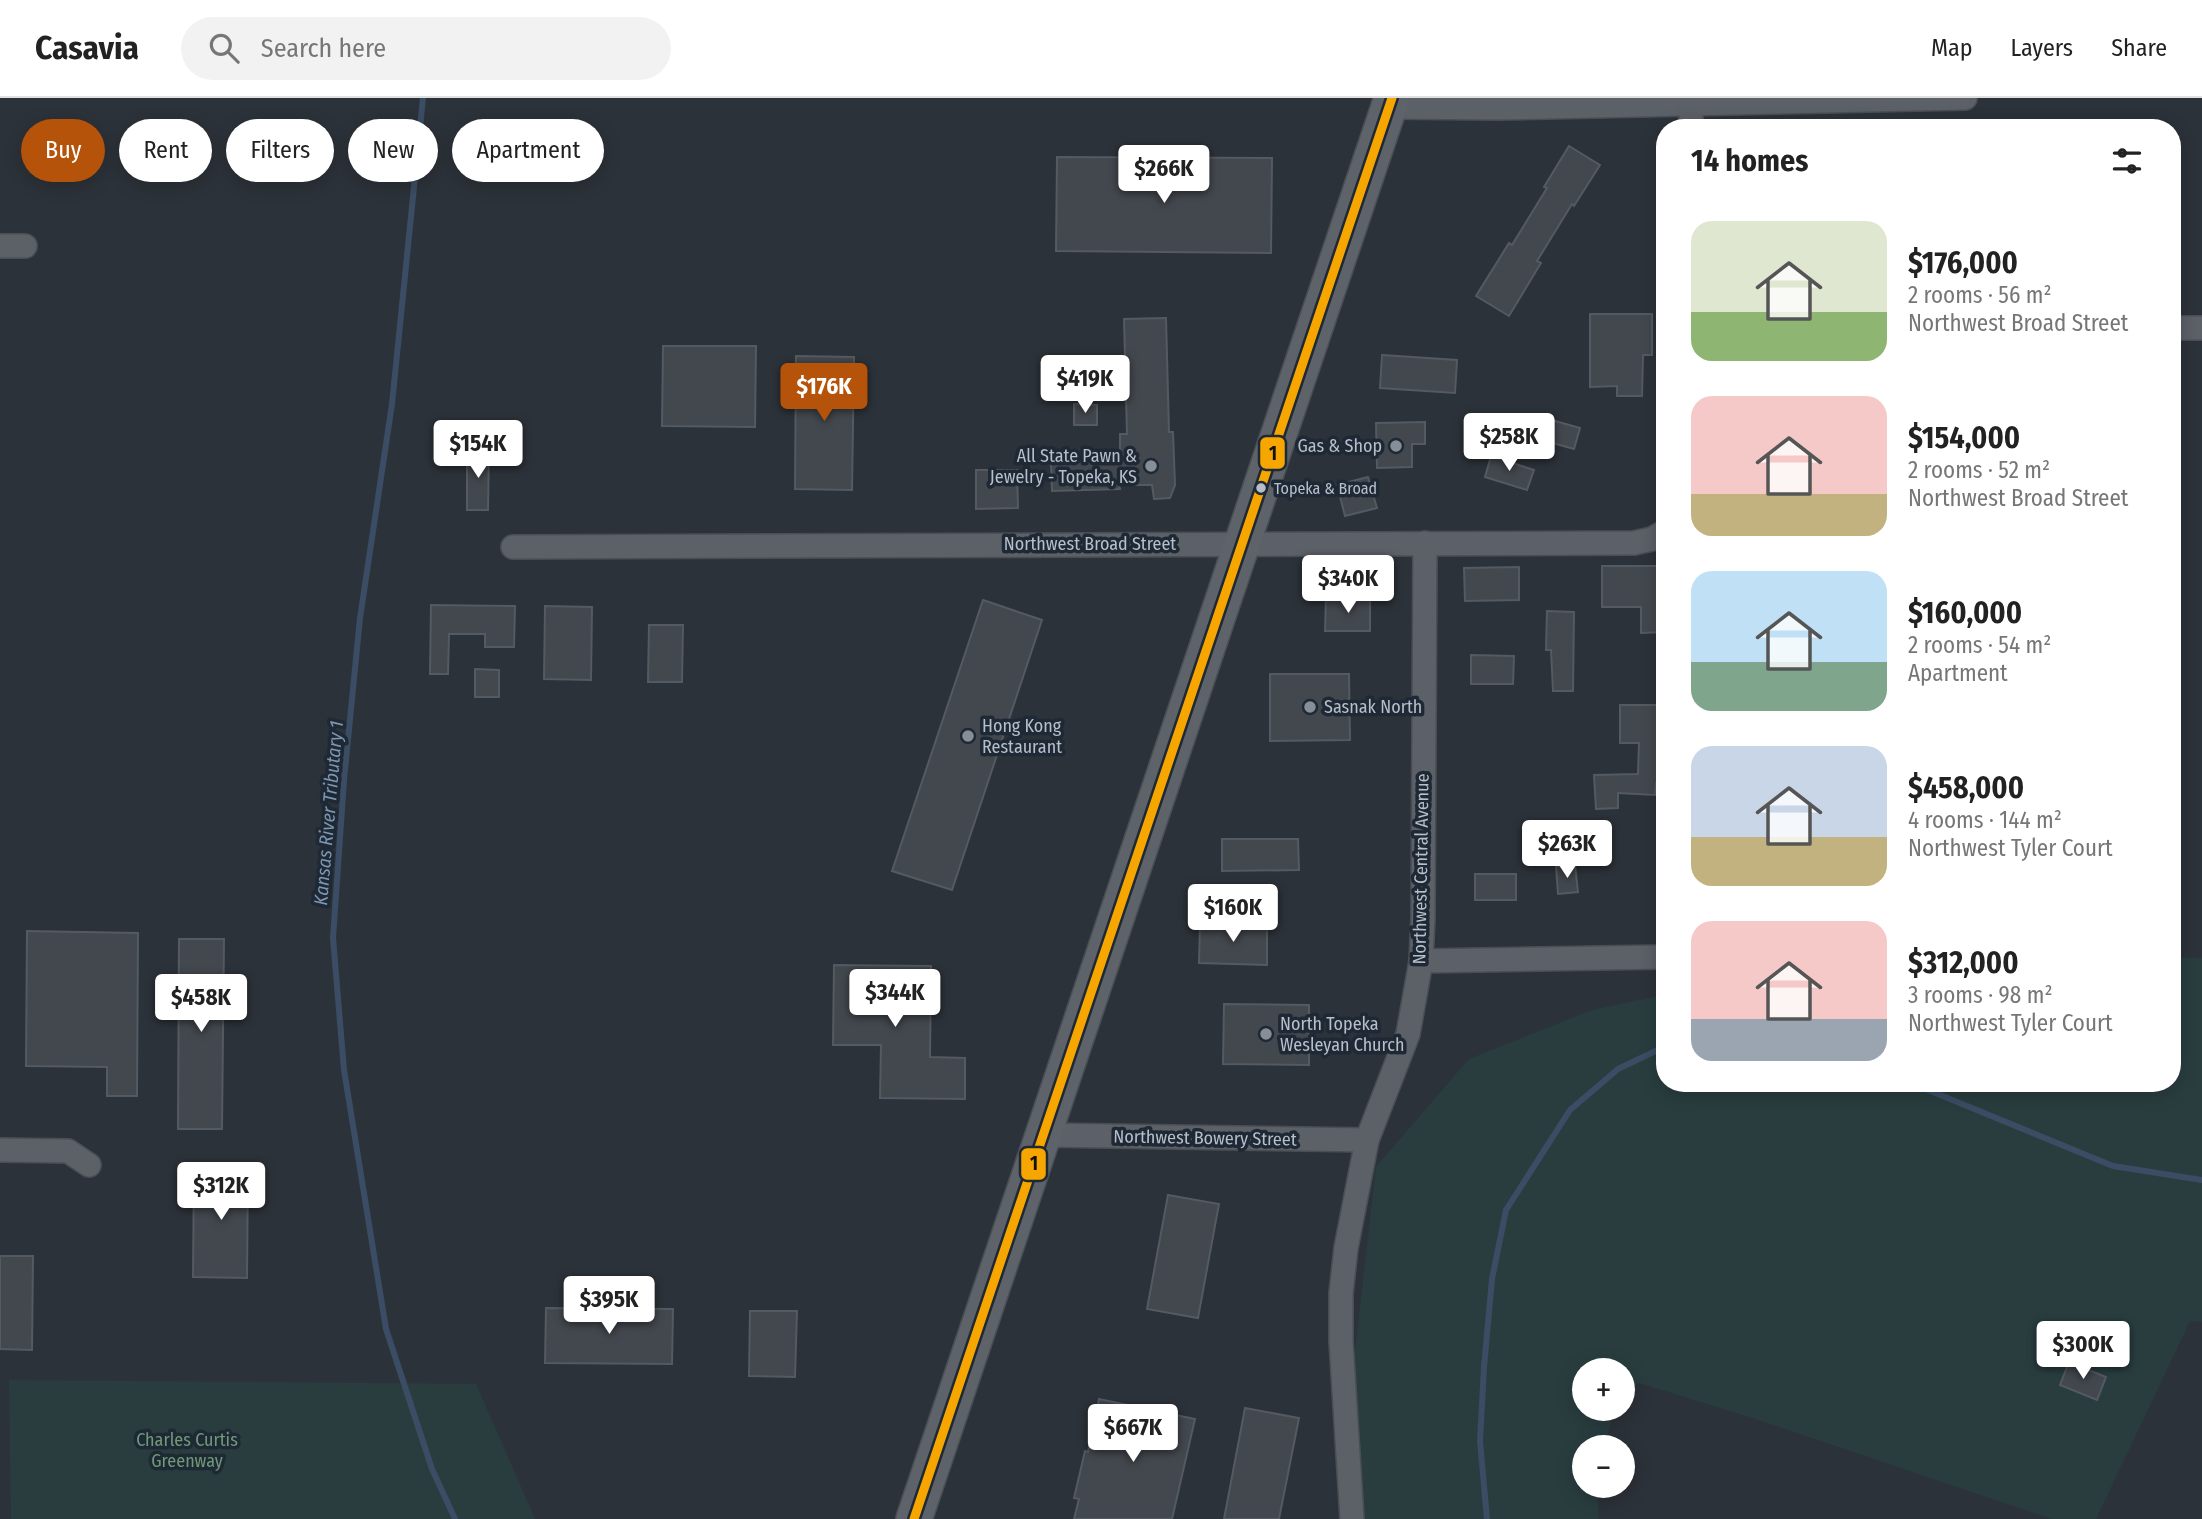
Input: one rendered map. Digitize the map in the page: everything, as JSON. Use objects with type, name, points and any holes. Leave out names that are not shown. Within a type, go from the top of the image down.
[{"type":"main road","points":[[914,1519],[1391,102]]},
{"type":"street","points":[[1391,102],[1499,108],[1691,100],[1965,98]]},
{"type":"street","points":[[1691,100],[1691,119]]},
{"type":"street","points":[[0,246],[25,246]]},
{"type":"street","points":[[2181,328],[2202,328]]},
{"type":"street","name":"Northwest Broad Street","points":[[513,547],[1634,542],[1656,537]]},
{"type":"street","name":"Northwest Central Avenue","points":[[1352,1519],[1341,1341],[1341,1293],[1346,1248],[1367,1140],[1408,1034],[1420,961],[1423,918],[1425,543]]},
{"type":"street","points":[[1420,961],[1656,957]]},
{"type":"street","name":"Northwest Bowery Street","points":[[1043,1135],[1367,1140]]},
{"type":"street","points":[[0,1150],[68,1151],[89,1165]]},
{"type":"green space","points":[[2181,957],[2202,958],[2202,1322],[2190,1321],[2096,1519],[2052,1519],[1756,1419],[1639,1383],[1635,1386],[1635,1358],[1572,1358],[1572,1421],[1611,1421],[1608,1435],[1572,1435],[1572,1498],[1598,1498],[1599,1519],[1363,1519],[1352,1379],[1376,1167],[1469,1059],[1592,1010],[1656,997],[1656,1092],[2181,1092]]},
{"type":"green space","name":"Charles Curtis Greenway","points":[[9,1380],[476,1384],[535,1519],[11,1519]]},
{"type":"building","points":[[1569,146],[1600,165],[1537,261],[1541,263],[1509,316],[1476,296],[1509,243],[1512,245]]},
{"type":"building","points":[[1057,157],[1272,158],[1271,253],[1056,251]]},
{"type":"building","points":[[1590,314],[1652,314],[1652,355],[1643,355],[1642,396],[1617,396],[1617,386],[1590,387]]},
{"type":"building","points":[[1166,318],[1169,432],[1173,432],[1175,485],[1170,498],[1154,499],[1152,485],[1052,491],[1051,463],[1120,462],[1120,434],[1127,434],[1124,319]]},
{"type":"building","points":[[663,346],[756,346],[755,427],[662,426]]},
{"type":"building","points":[[1382,355],[1457,360],[1455,393],[1380,388]]},
{"type":"building","points":[[796,356],[854,357],[852,490],[795,489]]},
{"type":"building","points":[[1074,404],[1097,405],[1097,425],[1074,425]]},
{"type":"building","points":[[1548,419],[1580,428],[1574,449],[1542,440]]},
{"type":"building","points":[[1425,422],[1425,444],[1412,444],[1412,467],[1377,468],[1376,423]]},
{"type":"building","points":[[467,450],[489,450],[488,510],[467,510]]},
{"type":"building","points":[[1491,456],[1534,470],[1527,490],[1485,477]]},
{"type":"building","points":[[976,470],[1017,470],[1018,508],[976,509]]},
{"type":"building","points":[[1368,477],[1377,508],[1345,516],[1337,485]]},
{"type":"building","points":[[1602,566],[1656,566],[1656,632],[1641,633],[1641,607],[1602,607]]},
{"type":"building","points":[[1519,567],[1519,600],[1465,601],[1464,568]]},
{"type":"building","points":[[1326,597],[1370,599],[1370,631],[1325,631]]},
{"type":"building","points":[[983,600],[1042,620],[952,890],[892,871]]},
{"type":"building","points":[[431,605],[515,606],[514,647],[485,647],[485,634],[449,634],[448,674],[430,674]]},
{"type":"building","points":[[545,606],[592,607],[591,680],[544,679]]},
{"type":"building","points":[[1547,611],[1574,612],[1573,691],[1553,691],[1551,650],[1546,650]]},
{"type":"building","points":[[649,625],[683,625],[682,682],[648,682]]},
{"type":"building","points":[[1471,655],[1514,656],[1513,684],[1471,684]]},
{"type":"building","points":[[475,669],[499,670],[499,697],[475,697]]},
{"type":"building","name":"Sasnak North","points":[[1270,674],[1349,674],[1350,740],[1270,741]]},
{"type":"building","points":[[1620,705],[1656,705],[1655,795],[1618,793],[1618,808],[1596,809],[1594,775],[1638,774],[1639,743],[1620,743]]},
{"type":"building","points":[[1222,839],[1298,839],[1299,870],[1222,871]]},
{"type":"building","points":[[1575,865],[1578,892],[1558,894],[1556,867]]},
{"type":"building","points":[[1475,874],[1516,874],[1516,900],[1475,900]]},
{"type":"building","points":[[1200,923],[1267,925],[1267,965],[1199,963]]},
{"type":"building","points":[[27,931],[138,933],[137,1096],[107,1096],[107,1067],[26,1066]]},
{"type":"building","points":[[179,939],[224,939],[222,1129],[178,1129]]},
{"type":"building","points":[[834,965],[931,966],[930,1057],[965,1058],[965,1099],[880,1098],[881,1045],[833,1045]]},
{"type":"building","name":"North Topeka Wesleyan Church","points":[[1224,1004],[1309,1005],[1309,1065],[1223,1064]]},
{"type":"building","points":[[194,1166],[248,1166],[247,1278],[193,1277]]},
{"type":"building","points":[[1168,1195],[1219,1204],[1198,1318],[1147,1309]]},
{"type":"building","points":[[0,1256],[33,1256],[32,1350],[0,1349]]},
{"type":"building","points":[[546,1308],[673,1309],[672,1364],[545,1363]]},
{"type":"building","points":[[750,1311],[797,1311],[795,1377],[749,1376]]},
{"type":"building","points":[[2069,1362],[2106,1377],[2097,1400],[2060,1385]]},
{"type":"building","points":[[1099,1399],[1195,1419],[1172,1519],[1074,1519],[1079,1499],[1074,1498],[1085,1451],[1088,1452]]},
{"type":"building","points":[[1245,1408],[1299,1418],[1279,1519],[1224,1519]]},
{"type":"waterway","name":"Kansas River Tributary 1","points":[[423,98],[392,404],[360,618],[344,780],[333,938],[344,1070],[386,1329],[432,1469],[455,1519]]},
{"type":"waterway","points":[[1487,1519],[1480,1441],[1484,1367],[1492,1279],[1506,1210],[1570,1110],[1618,1069],[1656,1051]]},
{"type":"waterway","points":[[1933,1092],[2113,1166],[2202,1180]]},
{"type":"transit line","name":"1","points":[[914,1519],[1392,98]]},
{"type":"place","name":"Gas & Shop","points":[[1396,446]]},
{"type":"place","name":"All State Pawn & Jewelry - Topeka, KS","points":[[1151,466]]},
{"type":"place","name":"Topeka & Broad","points":[[1261,488]]},
{"type":"place","name":"Sasnak North","points":[[1310,707]]},
{"type":"place","name":"Hong Kong Restaurant","points":[[968,736]]},
{"type":"place","name":"North Topeka Wesleyan Church","points":[[1266,1034]]}]
